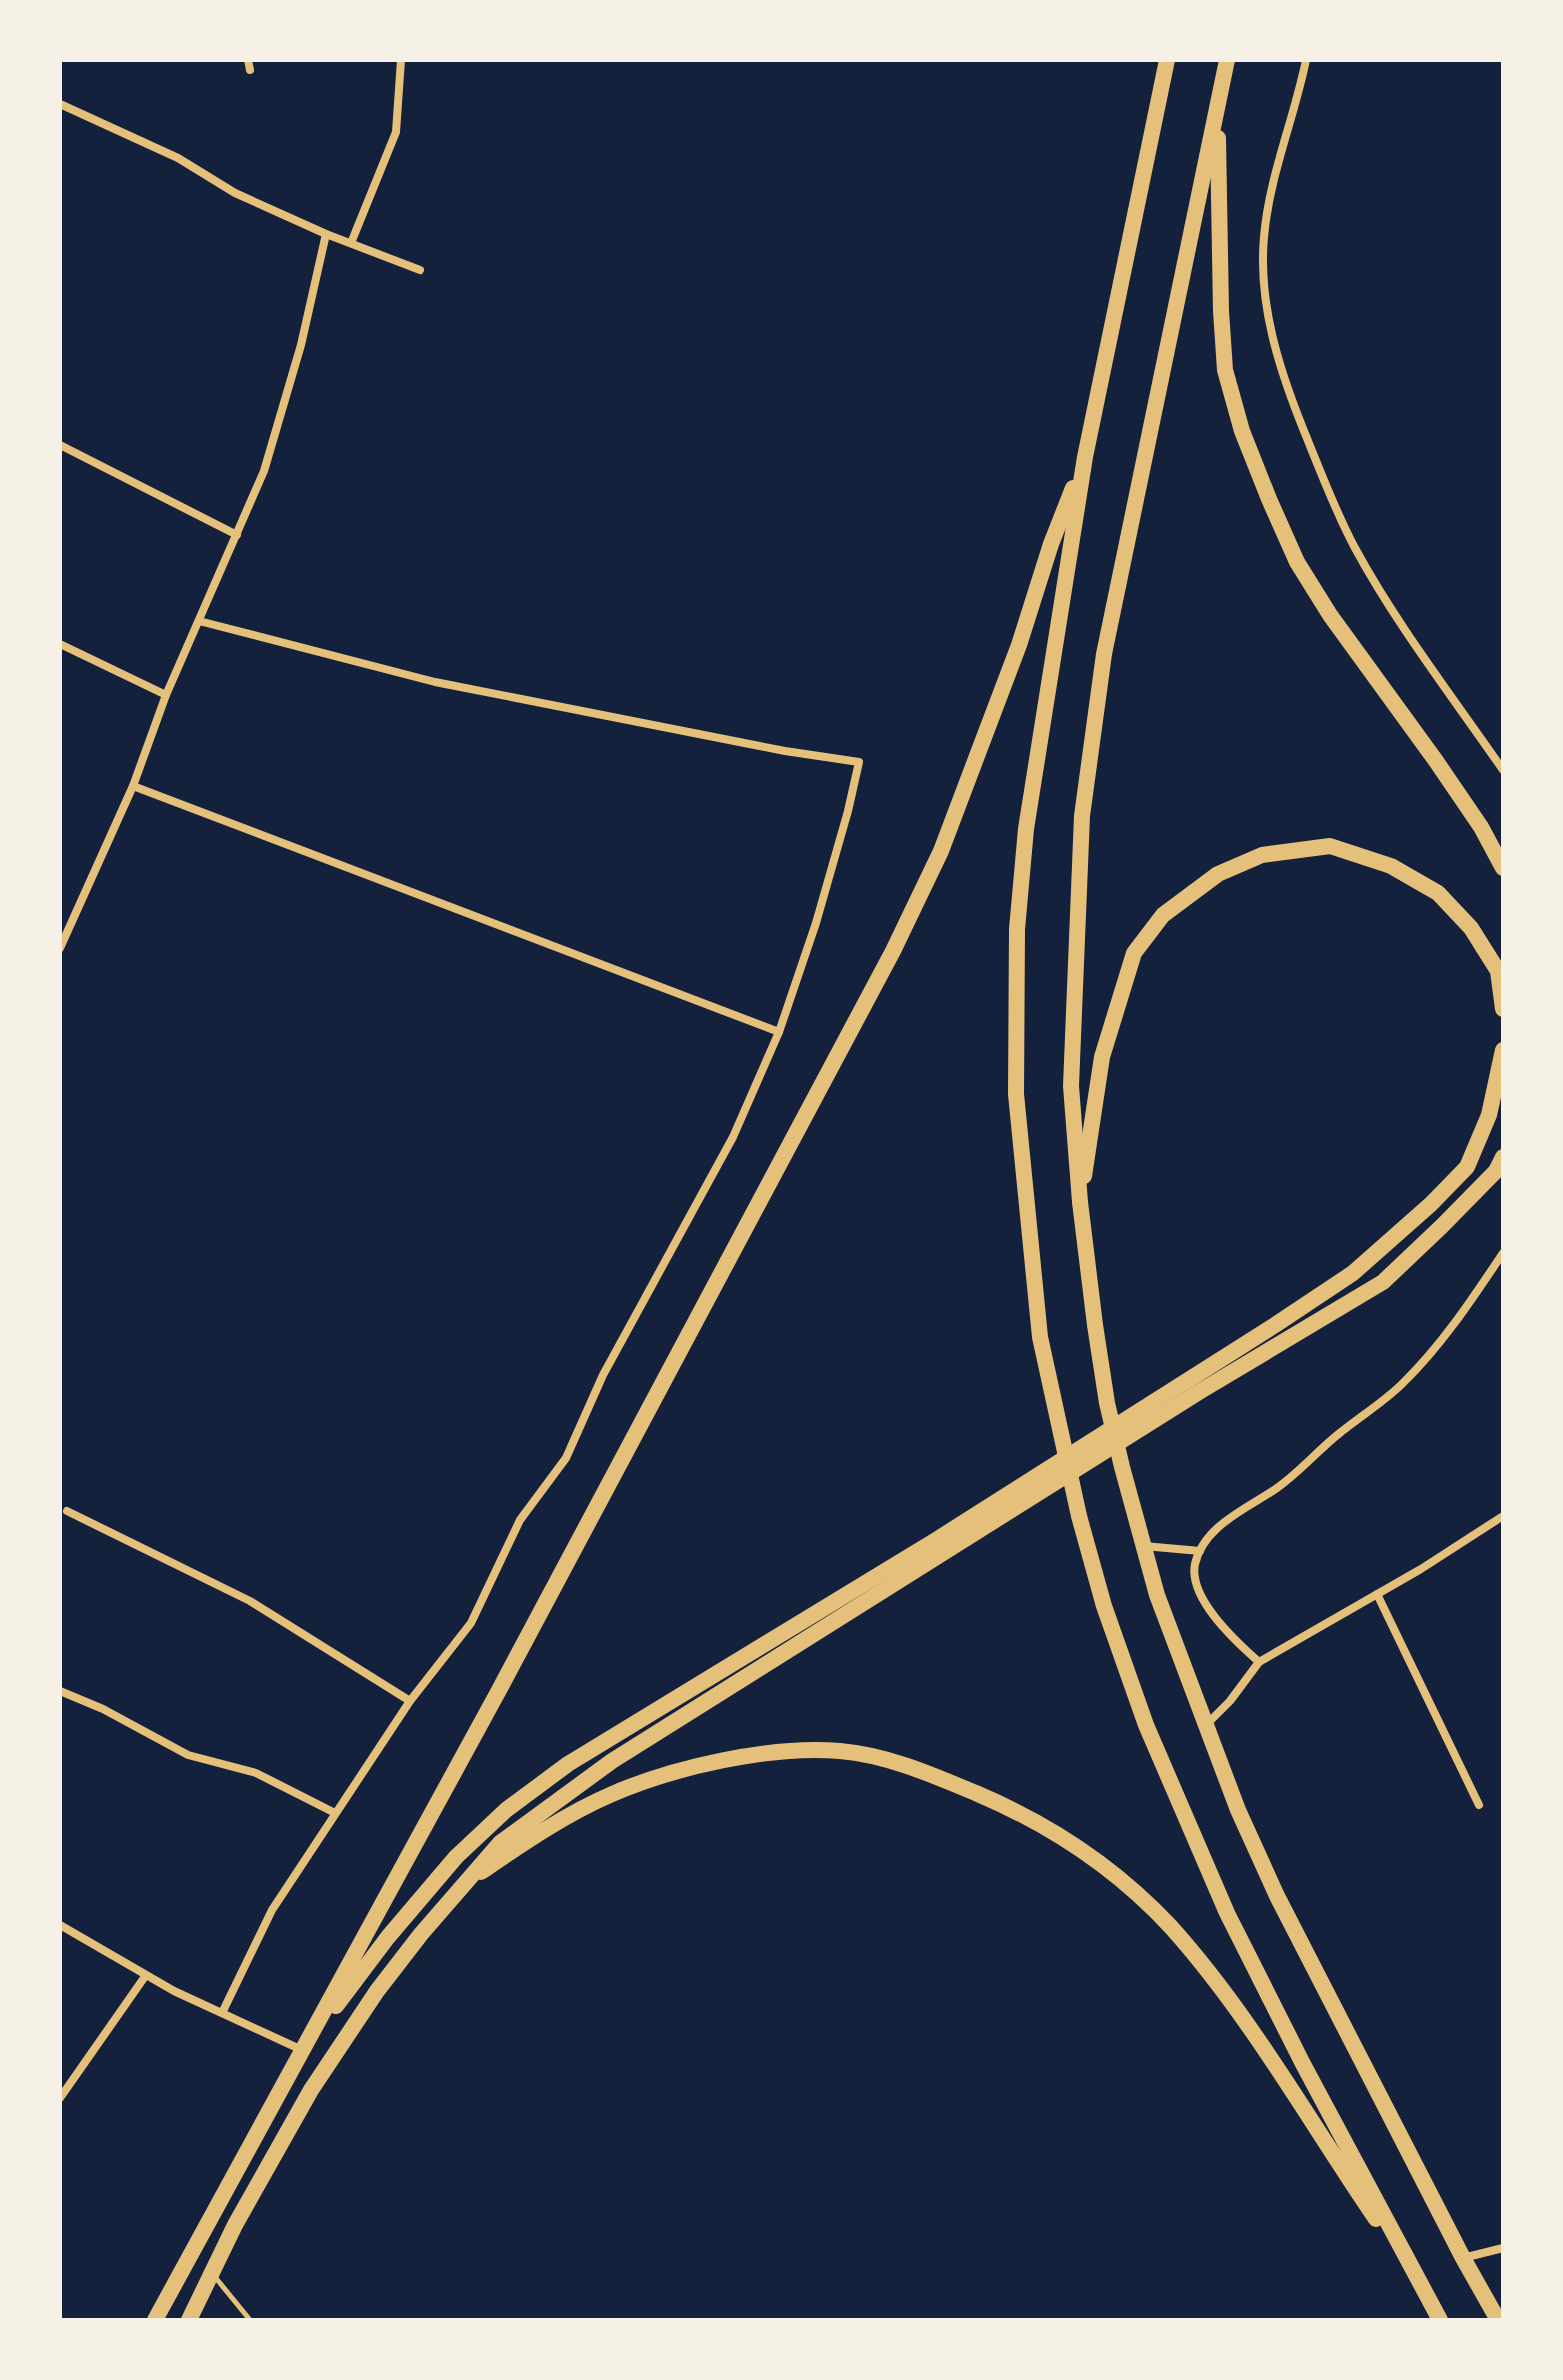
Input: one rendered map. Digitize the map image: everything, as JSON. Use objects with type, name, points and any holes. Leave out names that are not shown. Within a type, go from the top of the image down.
[{"type":"highway","points":[[1167,60],[1085,457],[1026,829],[1017,929],[1016,1094],[1040,1337],[1079,1516],[1099,1591],[1146,1725],[1227,1913],[1303,2064],[1440,2320]]},
{"type":"highway","points":[[1227,60],[1104,654],[1082,816],[1071,1086],[1080,1202],[1107,1403],[1157,1595],[1238,1810],[1277,1896],[1498,2320]]},
{"type":"highway","points":[[1218,108],[1221,311],[1225,370],[1242,431],[1297,562],[1330,615],[1463,801],[1503,868]]},
{"type":"highway","points":[[155,2320],[513,1665],[893,951],[941,851],[1014,659],[1051,544],[1085,457]]},
{"type":"highway","points":[[1080,1202],[1102,1057],[1117,999],[1134,953],[1163,915],[1218,874],[1262,855],[1330,846],[1391,866],[1438,893],[1471,928],[1498,971],[1503,1009]]},
{"type":"highway","points":[[189,2320],[235,2225],[311,2090],[377,1991],[460,1887],[500,1843],[612,1761],[1044,1492],[1353,1273],[1431,1204],[1467,1167],[1489,1115],[1503,1050]]},
{"type":"highway","points":[[302,2050],[388,1937],[456,1857],[506,1810],[568,1764],[1038,1474],[1383,1282],[1496,1171],[1503,1157]]},
{"type":"highway","points":[[460,1887],[541,1831],[611,1794],[670,1774],[721,1762],[774,1752],[842,1751],[879,1758],[945,1781],[1016,1811],[1082,1849],[1170,1927],[1246,2023],[1424,2288]]},
{"type":"street","points":[[248,60],[250,70]]},
{"type":"street","points":[[351,243],[396,132],[401,60]]},
{"type":"street","points":[[1306,60],[1268,207],[1264,238],[1265,295],[1274,344],[1292,401],[1355,548],[1388,602],[1503,770]]},
{"type":"street","points":[[60,104],[178,158],[235,193],[326,234],[420,270]]},
{"type":"street","points":[[61,942],[133,786],[166,695],[264,471],[301,345],[326,234]]},
{"type":"street","points":[[60,445],[237,535]]},
{"type":"street","points":[[199,621],[435,682],[785,751],[859,762],[816,923],[779,1032],[733,1137],[603,1375],[566,1458],[520,1520],[471,1623],[410,1701],[272,1910],[222,2013]]},
{"type":"street","points":[[60,644],[166,695]]},
{"type":"street","points":[[133,786],[779,1032]]},
{"type":"street","points":[[1259,1662],[1224,1628],[1199,1593],[1194,1583],[1194,1572],[1200,1551],[1227,1520],[1290,1478],[1341,1432],[1404,1383],[1454,1324],[1503,1253]]},
{"type":"street","points":[[67,1511],[250,1601],[410,1701]]},
{"type":"street","points":[[1206,1725],[1230,1701],[1259,1662],[1503,1516]]},
{"type":"street","points":[[1143,1546],[1200,1551]]},
{"type":"street","points":[[1377,1594],[1479,1805]]},
{"type":"street","points":[[60,1691],[103,1709],[188,1755],[256,1773],[335,1813]]},
{"type":"street","points":[[60,1925],[146,1975],[302,2050]]},
{"type":"street","points":[[60,2098],[146,1975]]},
{"type":"street","points":[[1463,2258],[1503,2248]]},
{"type":"lane","points":[[212,2273],[250,2320]]}]
